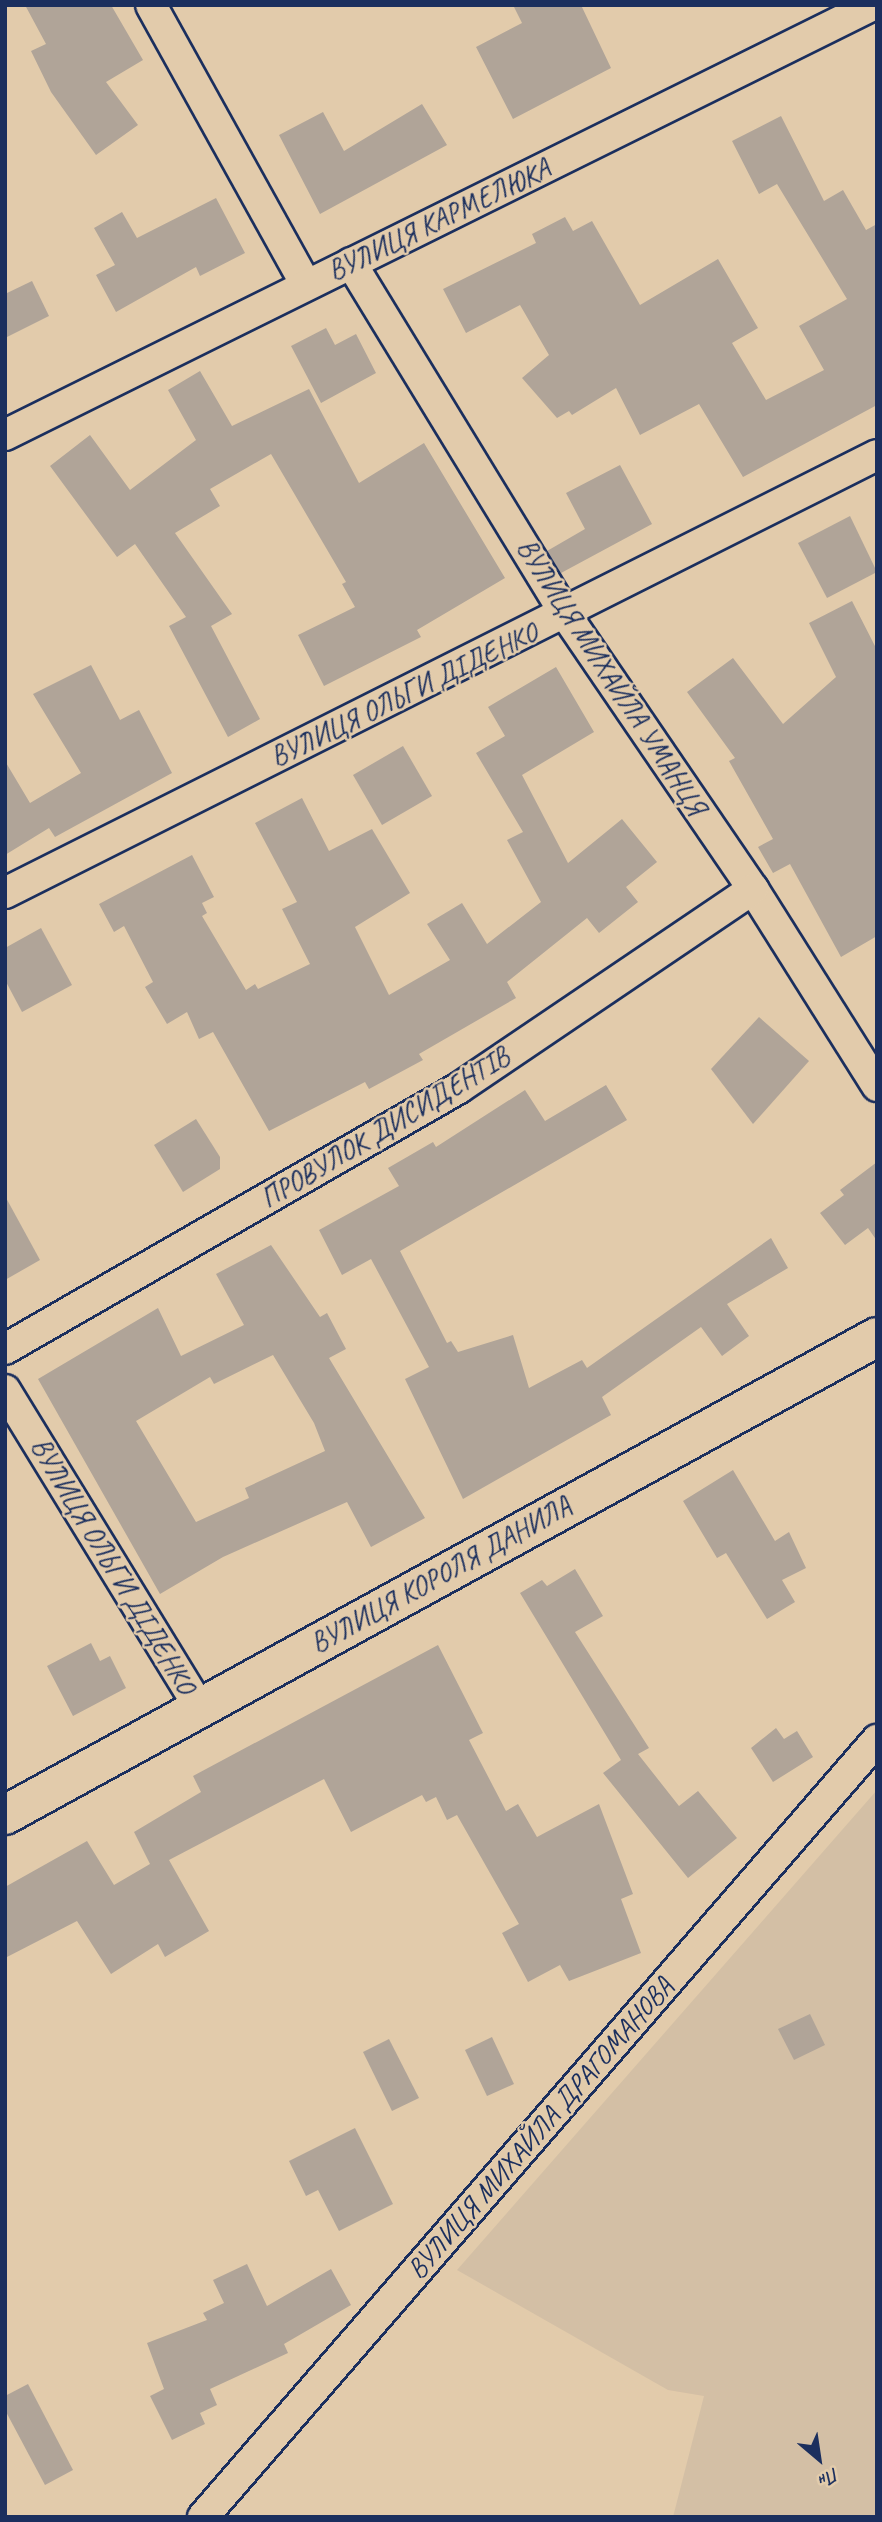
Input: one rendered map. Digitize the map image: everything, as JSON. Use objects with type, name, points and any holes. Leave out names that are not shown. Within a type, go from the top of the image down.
[{"type":"main road","name":"ВУЛИЦЯ КОРОЛЯ ДАНИЛА","points":[[5,1815],[877,1337]]},
{"type":"street","points":[[150,5],[306,285]]},
{"type":"street","name":"ВУЛИЦЯ КАРМЕЛЮКА","points":[[5,435],[873,5]]},
{"type":"street","name":"ВУЛИЦЯ МИХАЙЛА УМАНЦЯ","points":[[351,263],[566,615],[753,889],[877,1086]]},
{"type":"street","name":"ВУЛИЦЯ ОЛЬГИ ДІДЕНКО","points":[[5,893],[566,615],[877,455]]},
{"type":"street","name":"ПРОВУЛОК ДИСИДЕНТІВ","points":[[5,1349],[459,1088],[753,889]]},
{"type":"street","name":"ВУЛИЦЯ ОЛЬГИ ДІДЕНКО","points":[[5,1390],[199,1707]]},
{"type":"street","name":"ВУЛИЦЯ МИХАЙЛА ДРАГОМАНОВА","points":[[203,2517],[877,1740]]},
{"type":"shaded area","points":[[877,1790],[877,2517],[673,2517],[704,2396],[668,2390],[457,2270]]},
{"type":"building","points":[[25,5],[111,5],[143,60],[106,82],[138,125],[96,155],[51,92],[31,51],[46,44]]},
{"type":"building","points":[[513,5],[581,5],[611,68],[513,119],[476,47],[522,23]]},
{"type":"building","points":[[422,104],[447,145],[320,214],[279,135],[323,112],[344,151]]},
{"type":"building","points":[[781,116],[824,201],[843,190],[866,230],[877,224],[877,405],[743,477],[699,404],[640,435],[616,388],[572,415],[569,411],[557,418],[522,378],[549,355],[520,305],[466,333],[443,289],[536,243],[532,234],[565,217],[573,231],[592,221],[640,305],[718,259],[758,328],[732,343],[766,400],[824,370],[799,326],[847,299],[777,184],[759,194],[732,141]]},
{"type":"building","points":[[216,198],[245,253],[200,276],[196,267],[116,312],[96,275],[115,265],[94,228],[122,212],[137,238]]},
{"type":"building","points":[[32,281],[49,316],[5,338],[5,294]]},
{"type":"building","points":[[326,328],[335,345],[356,334],[376,373],[321,403],[291,346]]},
{"type":"building","points":[[200,371],[232,426],[309,389],[359,483],[424,443],[505,578],[417,630],[421,637],[324,686],[298,635],[355,607],[342,584],[346,582],[271,454],[210,489],[220,506],[175,533],[232,614],[211,626],[260,719],[228,737],[169,626],[186,617],[135,544],[117,557],[50,466],[90,435],[130,490],[196,440],[168,390]]},
{"type":"building","points":[[620,465],[652,524],[561,573],[547,551],[585,529],[566,493]]},
{"type":"building","points":[[850,516],[877,572],[827,598],[798,543]]},
{"type":"building","points":[[852,601],[877,650],[877,936],[841,957],[790,864],[773,873],[758,847],[773,839],[729,761],[735,758],[687,692],[733,658],[783,724],[836,677],[809,623]]},
{"type":"building","points":[[91,665],[120,720],[139,710],[172,773],[55,837],[49,828],[5,855],[5,761],[30,803],[81,773],[33,694]]},
{"type":"building","points":[[556,667],[594,732],[522,775],[568,863],[622,819],[657,862],[626,887],[638,902],[599,933],[587,918],[507,982],[516,998],[419,1054],[423,1060],[369,1089],[365,1082],[269,1131],[213,1032],[199,1039],[187,1012],[167,1024],[145,987],[153,982],[124,926],[114,932],[99,904],[192,855],[214,897],[202,903],[207,913],[202,916],[246,990],[255,984],[258,989],[310,964],[282,909],[297,902],[255,823],[302,798],[329,851],[372,829],[410,893],[355,927],[389,995],[450,960],[427,924],[462,903],[487,944],[541,902],[507,840],[523,832],[476,753],[505,736],[488,707]]},
{"type":"building","points":[[403,746],[432,796],[382,825],[353,775]]},
{"type":"building","points":[[41,928],[72,985],[22,1012],[5,980],[5,948]]},
{"type":"building","points":[[759,1017],[809,1061],[753,1124],[711,1069]]},
{"type":"building","points":[[606,1085],[627,1120],[400,1251],[447,1343],[451,1341],[458,1352],[513,1335],[529,1388],[582,1360],[587,1368],[771,1238],[788,1268],[727,1304],[749,1336],[722,1356],[701,1327],[602,1397],[611,1415],[463,1499],[405,1379],[429,1367],[371,1259],[342,1275],[319,1230],[399,1186],[388,1168],[433,1142],[436,1147],[525,1090],[545,1121]]},
{"type":"building","points":[[196,1119],[220,1157],[220,1169],[183,1192],[154,1145]]},
{"type":"building","points":[[877,1162],[877,1241],[868,1228],[845,1245],[820,1213],[844,1195],[840,1190]]},
{"type":"building","points":[[5,1196],[40,1260],[5,1280]]},
{"type":"building","points":[[271,1245],[320,1317],[327,1313],[346,1349],[329,1358],[425,1518],[371,1547],[347,1502],[223,1557],[160,1594],[38,1379],[158,1308],[181,1356],[244,1325],[216,1274]],"holes":[[[273,1355],[314,1423],[325,1451],[245,1488],[249,1498],[196,1522],[136,1421],[210,1377],[214,1384]]]},
{"type":"building","points":[[733,1470],[775,1541],[789,1532],[806,1568],[782,1580],[795,1602],[767,1619],[726,1553],[717,1558],[683,1501]]},
{"type":"building","points":[[575,1569],[603,1616],[575,1632],[649,1748],[638,1754],[679,1806],[698,1791],[737,1838],[688,1878],[603,1773],[621,1760],[520,1593],[542,1580],[547,1586]]},
{"type":"building","points":[[91,1643],[100,1661],[110,1656],[126,1688],[73,1716],[47,1666]]},
{"type":"building","points":[[438,1645],[483,1733],[469,1740],[506,1811],[518,1804],[537,1837],[599,1804],[633,1894],[621,1899],[641,1953],[569,1981],[560,1965],[528,1982],[502,1933],[519,1924],[457,1815],[447,1820],[436,1797],[426,1802],[422,1795],[351,1832],[324,1779],[169,1860],[209,1931],[165,1957],[158,1944],[111,1974],[77,1921],[5,1958],[5,1887],[87,1841],[114,1885],[150,1864],[134,1832],[201,1792],[193,1776]]},
{"type":"building","points":[[776,1728],[784,1739],[797,1731],[813,1757],[773,1782],[751,1748]]},
{"type":"building","points":[[810,2014],[825,2045],[794,2060],[778,2029]]},
{"type":"building","points":[[492,2037],[514,2084],[487,2096],[465,2050]]},
{"type":"building","points":[[389,2039],[419,2098],[392,2111],[363,2052]]},
{"type":"building","points":[[355,2128],[393,2204],[339,2231],[318,2190],[306,2196],[289,2161]]},
{"type":"building","points":[[247,2264],[267,2306],[331,2269],[351,2305],[284,2344],[288,2353],[210,2389],[217,2405],[200,2413],[205,2424],[172,2440],[150,2396],[164,2389],[147,2343],[207,2320],[203,2313],[224,2303],[213,2280]]},
{"type":"building","points":[[28,2384],[73,2470],[45,2485],[5,2410],[5,2396]]}]
